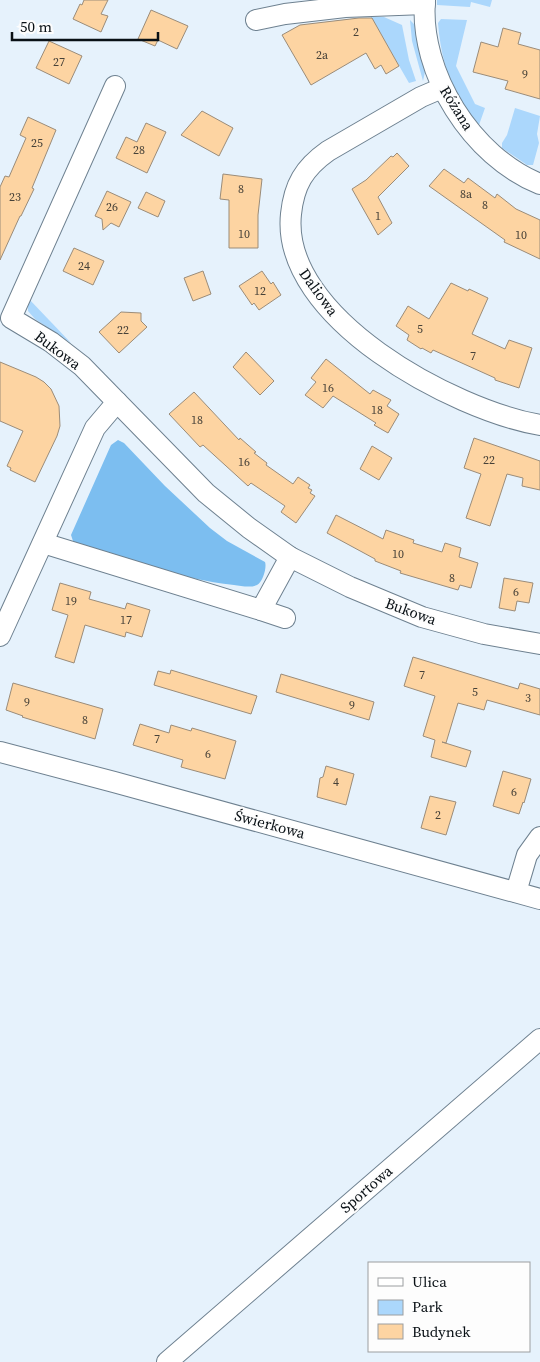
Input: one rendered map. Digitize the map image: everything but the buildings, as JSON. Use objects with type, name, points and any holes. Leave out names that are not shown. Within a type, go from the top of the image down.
[{"type":"street","points":[[256,20],[285,14],[346,7],[425,2]]},
{"type":"street","name":"Różana","points":[[425,2],[430,50],[442,88],[450,102],[467,127],[489,151],[511,169],[540,184]]},
{"type":"street","name":"Bukowa","points":[[115,86],[5,315],[51,342],[82,366],[206,493],[249,528],[290,557],[350,587],[422,617],[484,634],[540,644]]},
{"type":"street","name":"Daliowa","points":[[442,88],[421,97],[328,151],[306,171],[297,185],[292,202],[291,237],[296,256],[303,272],[328,308],[344,325],[376,351],[416,376],[459,398],[500,415],[540,425]]},
{"type":"street","points":[[0,636],[95,428],[116,402]]},
{"type":"street","points":[[43,543],[285,618]]},
{"type":"street","points":[[261,610],[290,557]]},
{"type":"street","name":"Świerkowa","points":[[0,752],[540,899]]},
{"type":"street","points":[[516,892],[527,855],[540,837]]},
{"type":"street","name":"Sportowa","points":[[167,1362],[538,1045]]},
{"type":"green space","points":[[437,0],[492,0],[490,7],[471,2],[470,7],[437,5]]},
{"type":"green space","points":[[371,17],[384,17],[402,25],[409,60],[416,81],[409,83]]},
{"type":"green space","points":[[441,19],[467,20],[456,66],[475,104],[485,108],[479,125],[462,104],[448,75],[439,33],[438,23]]},
{"type":"green space","points":[[410,20],[415,25],[425,72],[423,81],[412,41]]},
{"type":"green space","points":[[515,108],[540,116],[537,134],[539,143],[533,165],[527,165],[502,148],[502,143],[507,135]]},
{"type":"green space","points":[[28,298],[71,343],[35,319],[28,311]]},
{"type":"shaded area","points":[[118,440],[124,443],[165,486],[210,528],[227,541],[265,562],[264,574],[257,585],[246,586],[193,578],[74,544],[71,535],[111,445]]}]
